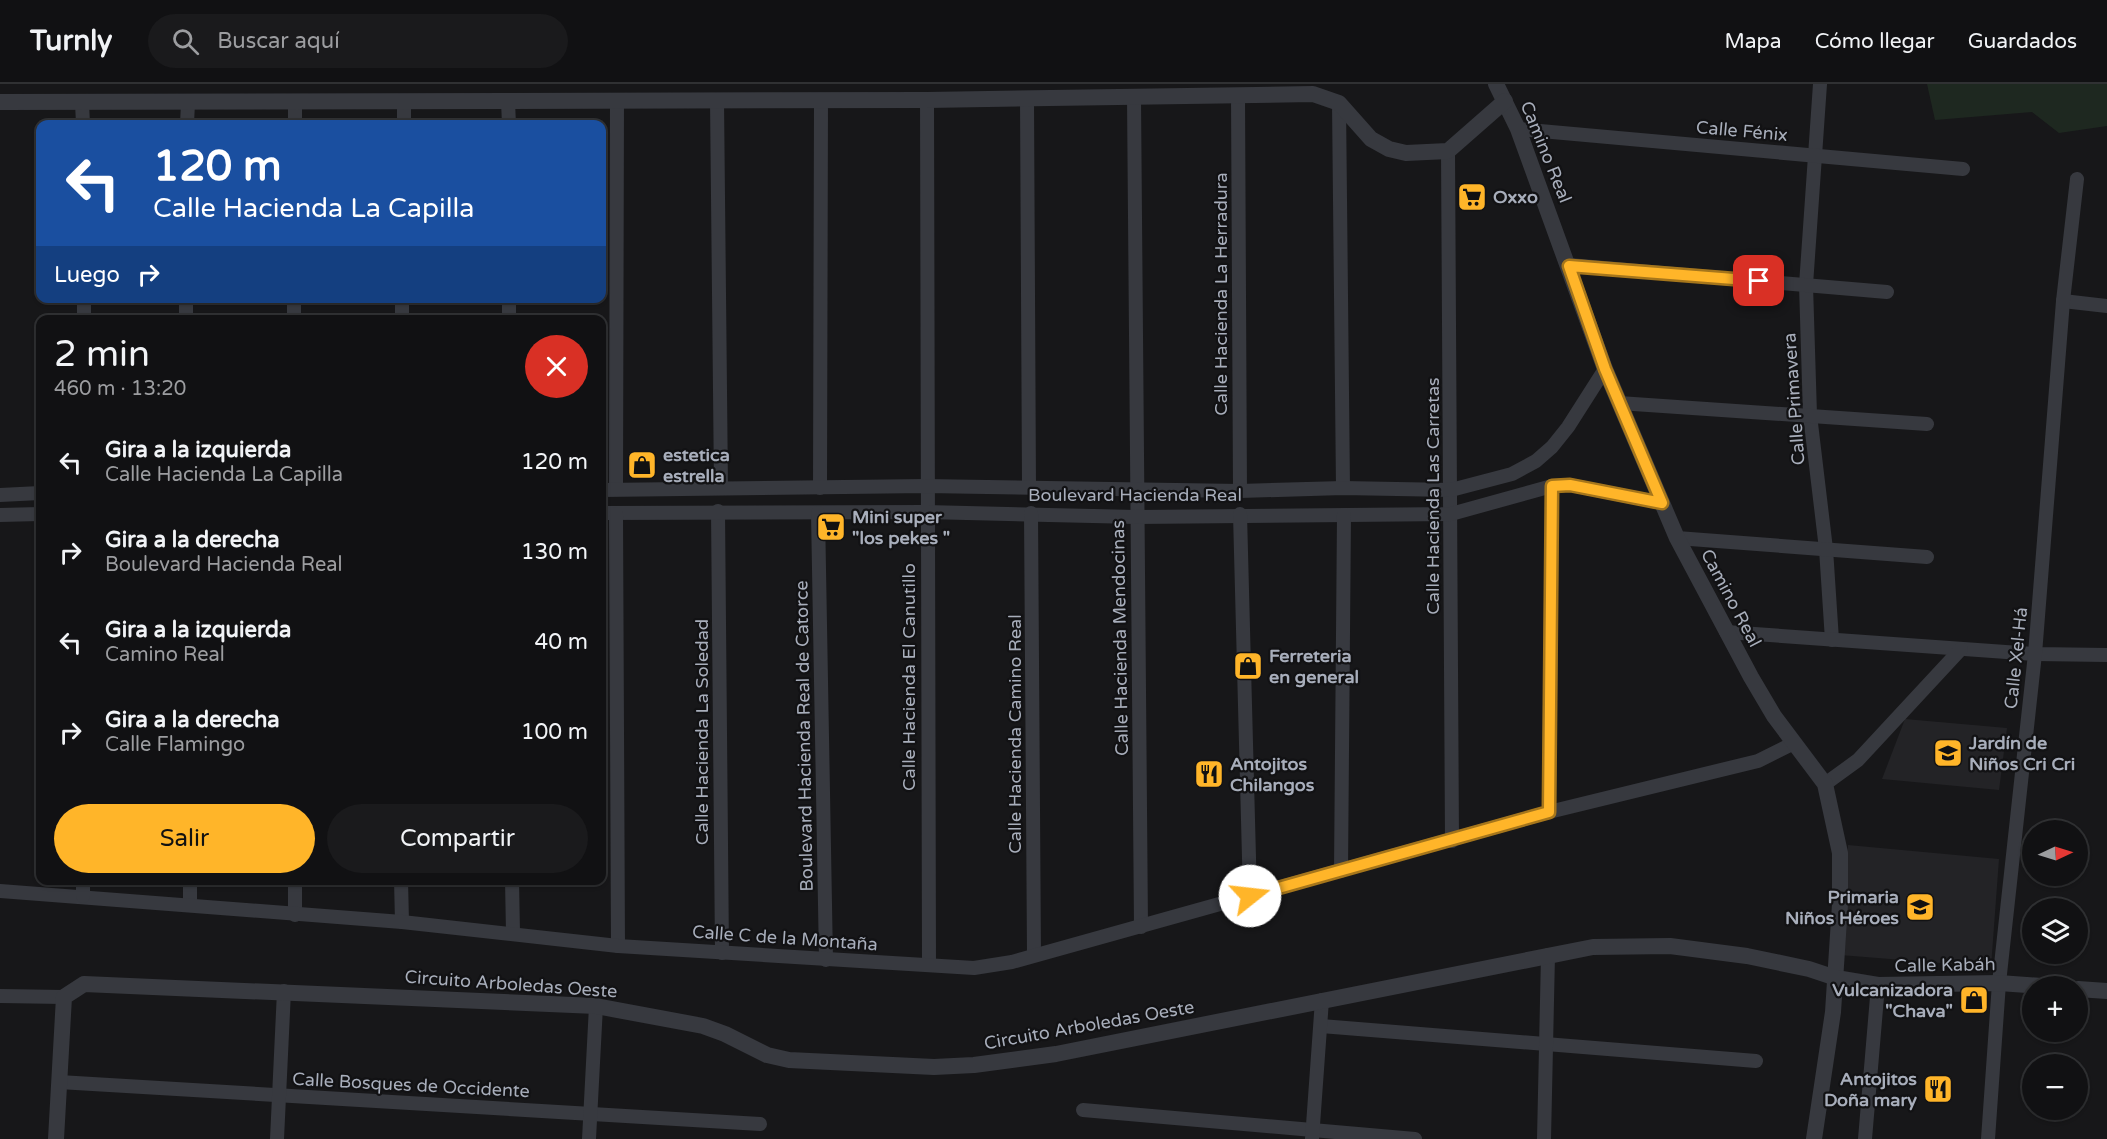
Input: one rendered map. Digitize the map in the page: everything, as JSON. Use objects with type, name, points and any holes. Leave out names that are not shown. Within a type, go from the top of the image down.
[{"type":"street","name":"Camino Real","points":[[1496,84],[1518,129],[1605,369],[1677,538],[1726,632],[1774,716],[1825,784],[1840,853],[1836,978],[1827,1065],[1814,1139]]},
{"type":"street","name":"Calle Primavera","points":[[1820,84],[1806,285],[1810,415],[1826,549],[1832,640]]},
{"type":"street","points":[[0,102],[1027,100],[1313,94],[1339,103],[1371,139],[1389,149],[1406,153],[1448,151],[1505,101]]},
{"type":"street","name":"Calle Hacienda La Herradura","points":[[1238,96],[1240,491]]},
{"type":"street","name":"Calle Hacienda Mendocinas","points":[[1134,98],[1141,927]]},
{"type":"street","points":[[616,489],[617,100]]},
{"type":"street","points":[[717,100],[721,487]]},
{"type":"street","points":[[820,488],[821,100]]},
{"type":"street","name":"Calle Hacienda El Canutillo","points":[[927,100],[926,512],[929,965]]},
{"type":"street","points":[[1027,100],[1029,486]]},
{"type":"street","points":[[404,102],[404,120]]},
{"type":"street","points":[[508,102],[508,120]]},
{"type":"street","points":[[82,103],[82,120]]},
{"type":"street","points":[[187,120],[188,103]]},
{"type":"street","points":[[295,103],[295,120]]},
{"type":"street","points":[[1339,103],[1343,488]]},
{"type":"street","name":"Calle Fénix","points":[[1518,129],[1963,169]]},
{"type":"street","name":"Calle Hacienda Las Carretas","points":[[1448,151],[1452,841]]},
{"type":"street","name":"Calle Xel-Há","points":[[1989,1139],[1999,983],[2035,654],[2063,302],[2077,179]]},
{"type":"street","points":[[1569,266],[1887,292]]},
{"type":"street","points":[[2063,302],[2107,306]]},
{"type":"street","name":"Boulevard Hacienda Real","points":[[606,490],[1029,486],[1240,491],[1343,488],[1451,490],[1512,474],[1536,461],[1552,447],[1568,427],[1605,369]]},
{"type":"street","points":[[1619,403],[1927,424]]},
{"type":"street","name":"Boulevard Hacienda Real","points":[[606,513],[718,511],[1137,516],[1451,514],[1552,486],[1570,485],[1662,503]]},
{"type":"street","points":[[1549,812],[1552,486]]},
{"type":"street","points":[[0,495],[36,493]]},
{"type":"street","name":"Calle Hacienda La Soledad","points":[[718,511],[722,953]]},
{"type":"street","name":"Boulevard Hacienda Real de Catorce","points":[[818,513],[826,960]]},
{"type":"street","name":"Calle Hacienda Camino Real","points":[[1031,513],[1034,955]]},
{"type":"street","points":[[0,515],[36,514]]},
{"type":"street","points":[[616,514],[618,945]]},
{"type":"street","points":[[1240,514],[1250,896]]},
{"type":"street","points":[[1341,871],[1344,515]]},
{"type":"street","points":[[1677,538],[1927,557]]},
{"type":"street","points":[[1726,632],[2035,654],[2107,655]]},
{"type":"street","points":[[1825,784],[1858,760],[1961,649]]},
{"type":"street","name":"Calle C de la Montaña","points":[[0,891],[402,922],[618,945],[974,968],[1141,927],[1549,812],[1758,761],[1794,743]]},
{"type":"street","points":[[83,885],[83,896]]},
{"type":"street","points":[[190,885],[190,905]]},
{"type":"street","points":[[295,885],[295,915]]},
{"type":"street","points":[[401,885],[402,922]]},
{"type":"street","points":[[512,885],[513,933]]},
{"type":"street","name":"Circuito Arboledas Oeste","points":[[64,997],[84,984],[102,983],[596,1006],[703,1026],[725,1034],[757,1051],[789,1060],[934,1067],[974,1065],[1056,1054],[1593,947],[1670,946],[1785,963],[1836,978]]},
{"type":"street","points":[[1544,1139],[1548,955]]},
{"type":"street","name":"Calle Kabáh","points":[[1836,978],[1878,985],[2022,985]]},
{"type":"street","points":[[1865,1139],[1878,985]]},
{"type":"street","points":[[2088,989],[2107,991]]},
{"type":"street","points":[[277,1139],[284,991]]},
{"type":"street","points":[[0,996],[64,997],[56,1139]]},
{"type":"street","points":[[1312,1134],[1322,1000]]},
{"type":"street","points":[[589,1139],[596,1006]]},
{"type":"street","points":[[1321,1026],[1756,1061]]},
{"type":"street","name":"Calle Bosques de Occidente","points":[[59,1082],[760,1124]]},
{"type":"street","points":[[1083,1110],[1312,1134],[1415,1139]]},
{"type":"shaded area","points":[[1927,84],[2107,84],[2107,126],[2059,133],[2032,112],[1935,120]]},
{"type":"shaded area","name":"Jardín de Niños Cri Cri","points":[[1905,719],[2007,728],[1999,790],[1882,779]]},
{"type":"shaded area","name":"Primaria Niños Héroes","points":[[1848,845],[1999,859],[1991,967],[1840,955]]},
{"type":"place","name":"Oxxo","points":[[1472,197]]},
{"type":"place","name":"estetica estrella","points":[[642,465]]},
{"type":"place","name":"Mini super \"los pekes \"","points":[[831,527]]},
{"type":"place","name":"Ferreteria en general","points":[[1248,666]]},
{"type":"place","name":"Jardín de Niños Cri Cri","points":[[1948,753]]},
{"type":"place","name":"Antojitos Chilangos","points":[[1209,774]]},
{"type":"place","name":"Primaria Niños Héroes","points":[[1920,907]]},
{"type":"place","name":"Vulcanizadora \"Chava\"","points":[[1974,1000]]},
{"type":"place","name":"Antojitos Doña mary","points":[[1938,1089]]},
{"type":"route","points":[[1250,896],[1549,812],[1552,486],[1570,485],[1610,495],[1662,503],[1605,369],[1569,266],[1759,281]]}]
